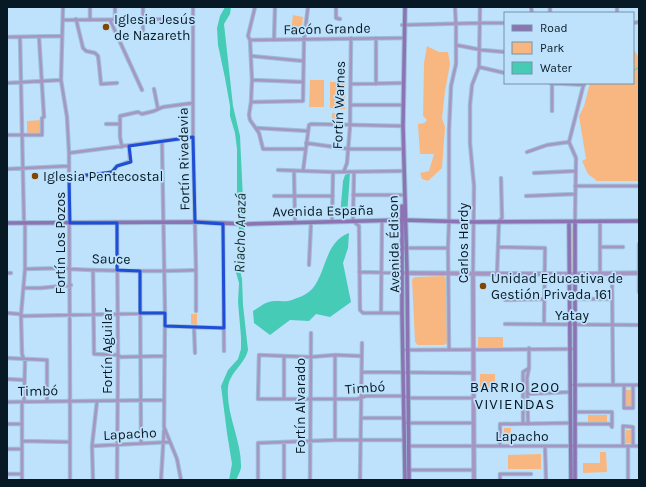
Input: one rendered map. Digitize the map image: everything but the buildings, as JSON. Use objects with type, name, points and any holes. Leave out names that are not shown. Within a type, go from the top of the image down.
[{"type":"main road","name":"Avenida Édison","points":[[404,7],[402,83],[404,248],[402,273],[402,313],[409,398],[407,423],[407,470],[405,480]]},
{"type":"main road","name":"Avenida Édison","points":[[402,83],[401,150],[403,171]]},
{"type":"main road","name":"Avenida España","points":[[7,223],[195,222],[247,224],[404,220],[473,222],[639,221]]},
{"type":"main road","points":[[575,221],[572,274],[572,325],[575,349],[573,385],[570,392],[575,446],[575,480]]},
{"type":"main road","points":[[569,222],[574,299],[570,348],[575,412],[572,423],[570,446],[571,480]]},
{"type":"main road","name":"Avenida Édison","points":[[404,248],[407,273],[405,351]]},
{"type":"main road","name":"Avenida Édison","points":[[406,372],[404,418],[407,423],[404,440],[407,446]]},
{"type":"main road","name":"Avenida Édison","points":[[407,470],[409,480]]},
{"type":"street","name":"Fortín Los Pozos","points":[[63,7],[61,36],[61,80],[67,117],[69,153],[70,480]]},
{"type":"street","points":[[90,7],[90,19]]},
{"type":"street","points":[[115,7],[116,20]]},
{"type":"street","points":[[143,7],[143,37]]},
{"type":"street","name":"Fortín Rivadavia","points":[[193,7],[193,137],[196,311]]},
{"type":"street","points":[[255,7],[248,36],[252,56],[250,120],[259,133],[263,149],[306,149]]},
{"type":"street","points":[[274,40],[275,7]]},
{"type":"street","points":[[251,102],[303,101],[304,39],[308,7]]},
{"type":"street","points":[[336,7],[336,18],[340,19]]},
{"type":"street","points":[[448,350],[449,130],[451,86],[456,64],[456,26],[454,7]]},
{"type":"street","name":"Carlos Hardy","points":[[474,480],[474,186],[470,143],[470,105],[472,85],[479,67],[480,7]]},
{"type":"street","points":[[76,19],[83,48],[86,51],[95,53],[98,56],[101,84],[117,83]]},
{"type":"street","points":[[63,20],[193,19]]},
{"type":"street","points":[[110,20],[142,90]]},
{"type":"street","points":[[403,25],[504,23]]},
{"type":"street","points":[[7,37],[61,36]]},
{"type":"street","points":[[20,37],[20,83],[25,225],[25,268],[21,315],[22,358],[25,362],[22,424],[22,480]]},
{"type":"street","points":[[7,135],[42,135],[42,118],[44,117],[39,37]]},
{"type":"street","name":"Fortín Warnes","points":[[344,171],[347,163],[350,126],[351,38]]},
{"type":"street","points":[[376,38],[376,84]]},
{"type":"street","name":"Facón Grande","points":[[250,40],[403,38]]},
{"type":"street","points":[[456,45],[504,52]]},
{"type":"street","points":[[252,56],[303,61]]},
{"type":"street","points":[[479,67],[504,73]]},
{"type":"street","points":[[7,84],[61,80]]},
{"type":"street","points":[[252,80],[303,82]]},
{"type":"street","points":[[351,84],[402,83]]},
{"type":"street","points":[[551,84],[552,111]]},
{"type":"street","points":[[575,221],[576,158],[569,142],[584,84]]},
{"type":"street","points":[[154,89],[158,109]]},
{"type":"street","points":[[122,147],[120,137],[120,116],[138,112],[142,114],[164,107],[193,103]]},
{"type":"street","points":[[351,105],[401,105]]},
{"type":"street","points":[[106,124],[120,124]]},
{"type":"street","points":[[303,171],[309,125],[402,126]]},
{"type":"street","points":[[256,128],[308,131]]},
{"type":"street","points":[[69,153],[193,137]]},
{"type":"street","points":[[161,480],[164,442],[165,356],[162,142]]},
{"type":"street","points":[[527,152],[547,145],[569,142]]},
{"type":"street","points":[[306,143],[348,150],[401,150]]},
{"type":"street","points":[[69,177],[100,175],[112,172],[117,166],[130,161],[129,146]]},
{"type":"street","points":[[7,169],[69,166]]},
{"type":"street","points":[[278,170],[333,172],[403,171]]},
{"type":"street","points":[[294,171],[295,222]]},
{"type":"street","points":[[534,173],[576,171]]},
{"type":"street","points":[[332,222],[333,172]]},
{"type":"street","points":[[354,172],[353,221],[359,226],[360,310],[363,313],[402,313]]},
{"type":"street","points":[[496,274],[497,251],[499,247],[499,221],[502,218],[502,178]]},
{"type":"street","points":[[575,186],[639,186]]},
{"type":"street","points":[[526,196],[575,194]]},
{"type":"street","points":[[353,195],[403,195]]},
{"type":"street","points":[[274,196],[333,196]]},
{"type":"street","points":[[381,313],[382,221]]},
{"type":"street","points":[[600,221],[600,273]]},
{"type":"street","points":[[309,265],[311,222]]},
{"type":"street","name":"Fortín Aguilar","points":[[117,480],[118,223]]},
{"type":"street","points":[[223,224],[224,352]]},
{"type":"street","points":[[639,244],[639,292]]},
{"type":"street","points":[[499,247],[545,248],[544,324]]},
{"type":"street","points":[[601,247],[623,247]]},
{"type":"street","points":[[404,248],[448,248]]},
{"type":"street","name":"Sauce","points":[[25,268],[140,271],[196,270]]},
{"type":"street","points":[[93,270],[94,354],[118,355],[121,357],[165,356]]},
{"type":"street","points":[[140,271],[141,443]]},
{"type":"street","points":[[359,272],[473,274],[639,273]]},
{"type":"street","points":[[612,273],[613,385]]},
{"type":"street","points":[[24,288],[70,285]]},
{"type":"street","points":[[505,300],[544,299]]},
{"type":"street","points":[[574,299],[612,299]]},
{"type":"street","points":[[7,313],[24,316],[165,313]]},
{"type":"street","name":"Yatay","points":[[505,324],[639,325]]},
{"type":"street","points":[[165,326],[224,328]]},
{"type":"street","points":[[194,327],[195,353]]},
{"type":"street","name":"Fortín Alvarado","points":[[310,480],[311,333]]},
{"type":"street","points":[[360,480],[362,343]]},
{"type":"street","points":[[405,351],[529,348],[575,349]]},
{"type":"street","points":[[528,424],[527,378],[529,368],[529,348]]},
{"type":"street","points":[[335,355],[335,440]]},
{"type":"street","name":"Timbó","points":[[284,356],[259,356],[258,399],[284,398],[335,400],[357,399],[366,396],[404,396],[409,398],[474,398]]},
{"type":"street","points":[[284,398],[284,356],[361,356]]},
{"type":"street","points":[[7,358],[47,360],[47,401]]},
{"type":"street","points":[[523,423],[523,372],[529,368]]},
{"type":"street","points":[[362,372],[474,374]]},
{"type":"street","points":[[7,379],[24,380]]},
{"type":"street","points":[[573,385],[639,385]]},
{"type":"street","points":[[624,385],[624,408],[634,408],[633,385]]},
{"type":"street","points":[[523,394],[570,392]]},
{"type":"street","name":"Timbó","points":[[7,402],[164,400]]},
{"type":"street","points":[[92,480],[92,446],[97,401]]},
{"type":"street","points":[[500,446],[500,424],[610,424],[612,427],[612,412],[575,412]]},
{"type":"street","points":[[361,418],[404,418]]},
{"type":"street","points":[[407,423],[474,423]]},
{"type":"street","points":[[7,424],[22,424]]},
{"type":"street","points":[[623,446],[623,426],[633,426],[633,446]]},
{"type":"street","points":[[164,427],[177,459],[181,480]]},
{"type":"street","points":[[258,480],[258,443],[310,440],[404,440]]},
{"type":"street","points":[[22,441],[70,442]]},
{"type":"street","name":"Lapacho","points":[[92,446],[170,442]]},
{"type":"street","points":[[284,442],[284,480]]},
{"type":"street","name":"Lapacho","points":[[407,446],[639,446]]},
{"type":"street","points":[[545,446],[546,480]]},
{"type":"street","points":[[628,446],[628,480]]},
{"type":"street","points":[[7,449],[22,449]]},
{"type":"street","points":[[407,470],[474,470]]},
{"type":"street","points":[[7,474],[22,474]]},
{"type":"street","points":[[500,480],[500,474],[531,474]]},
{"type":"highlighted area","points":[[193,137],[195,222],[223,224],[224,328],[165,326],[165,313],[140,313],[140,271],[117,270],[117,223],[70,223],[69,177],[112,172],[117,166],[131,162],[129,146]]},
{"type":"green space","points":[[293,15],[303,17],[301,34],[291,33]]},
{"type":"green space","points":[[427,46],[439,52],[448,52],[450,64],[442,118],[445,127],[442,168],[428,181],[422,179],[420,173],[429,171],[434,154],[420,154],[418,124],[424,123],[427,120],[423,116],[424,63]]},
{"type":"green space","points":[[635,51],[639,58],[639,181],[597,181],[588,174],[582,161],[586,159],[579,116],[584,106],[590,84],[634,84]]},
{"type":"green space","points":[[310,80],[324,80],[324,107],[309,107]]},
{"type":"green space","points":[[330,82],[345,82],[345,109],[330,108]]},
{"type":"green space","points":[[332,113],[340,114],[339,123],[332,123]]},
{"type":"green space","points":[[41,120],[41,134],[27,135],[27,121]]},
{"type":"green space","points":[[571,229],[573,229],[573,271],[572,271]]},
{"type":"green space","points":[[444,276],[446,278],[447,343],[444,345],[418,345],[415,342],[412,279],[415,277]]},
{"type":"green space","points":[[572,278],[573,320],[572,321]]},
{"type":"green space","points":[[191,314],[197,314],[197,325],[191,324]]},
{"type":"green space","points":[[478,337],[503,337],[503,347],[478,347]]},
{"type":"green space","points":[[480,374],[495,374],[495,387],[480,387]]},
{"type":"green space","points":[[626,390],[632,390],[632,406],[626,406]]},
{"type":"green space","points":[[588,415],[607,415],[607,422],[588,422]]},
{"type":"green space","points":[[504,428],[511,428],[510,443],[503,442]]},
{"type":"green space","points":[[626,430],[632,430],[632,443],[625,443]]},
{"type":"green space","points":[[600,452],[606,452],[607,472],[583,473],[583,463],[600,463]]},
{"type":"green space","points":[[541,454],[541,469],[508,469],[508,455]]},
{"type":"water","name":"Riacho Arazá","points":[[225,7],[231,7],[230,14],[224,24],[233,106],[240,136],[245,242],[240,270],[248,350],[244,360],[231,378],[228,388],[229,408],[241,458],[241,468],[236,480],[229,480],[232,464],[221,386],[228,370],[238,359],[241,349],[238,302],[239,283],[235,269],[240,247],[237,198],[237,149],[218,45],[217,28],[220,16]]},
{"type":"water","points":[[350,173],[347,216],[340,216],[343,181],[345,175]]},
{"type":"water","points":[[349,233],[348,248],[343,263],[351,302],[330,317],[316,314],[309,321],[290,320],[270,335],[254,323],[253,311],[263,304],[271,301],[291,300],[308,293],[318,281],[327,257],[335,243],[341,237]]},
{"type":"waterway","points":[[634,70],[639,67]]},
{"type":"place","name":"Iglesia Jesús de Nazareth","points":[[106,27]]},
{"type":"place","name":"Iglesia Pentecostal","points":[[35,176]]},
{"type":"place","name":"Unidad Educativa de Gestión Privada 161","points":[[483,286]]},
{"type":"district","name":"BARRIO 200 VIVIENDAS","points":[[515,396]]}]
